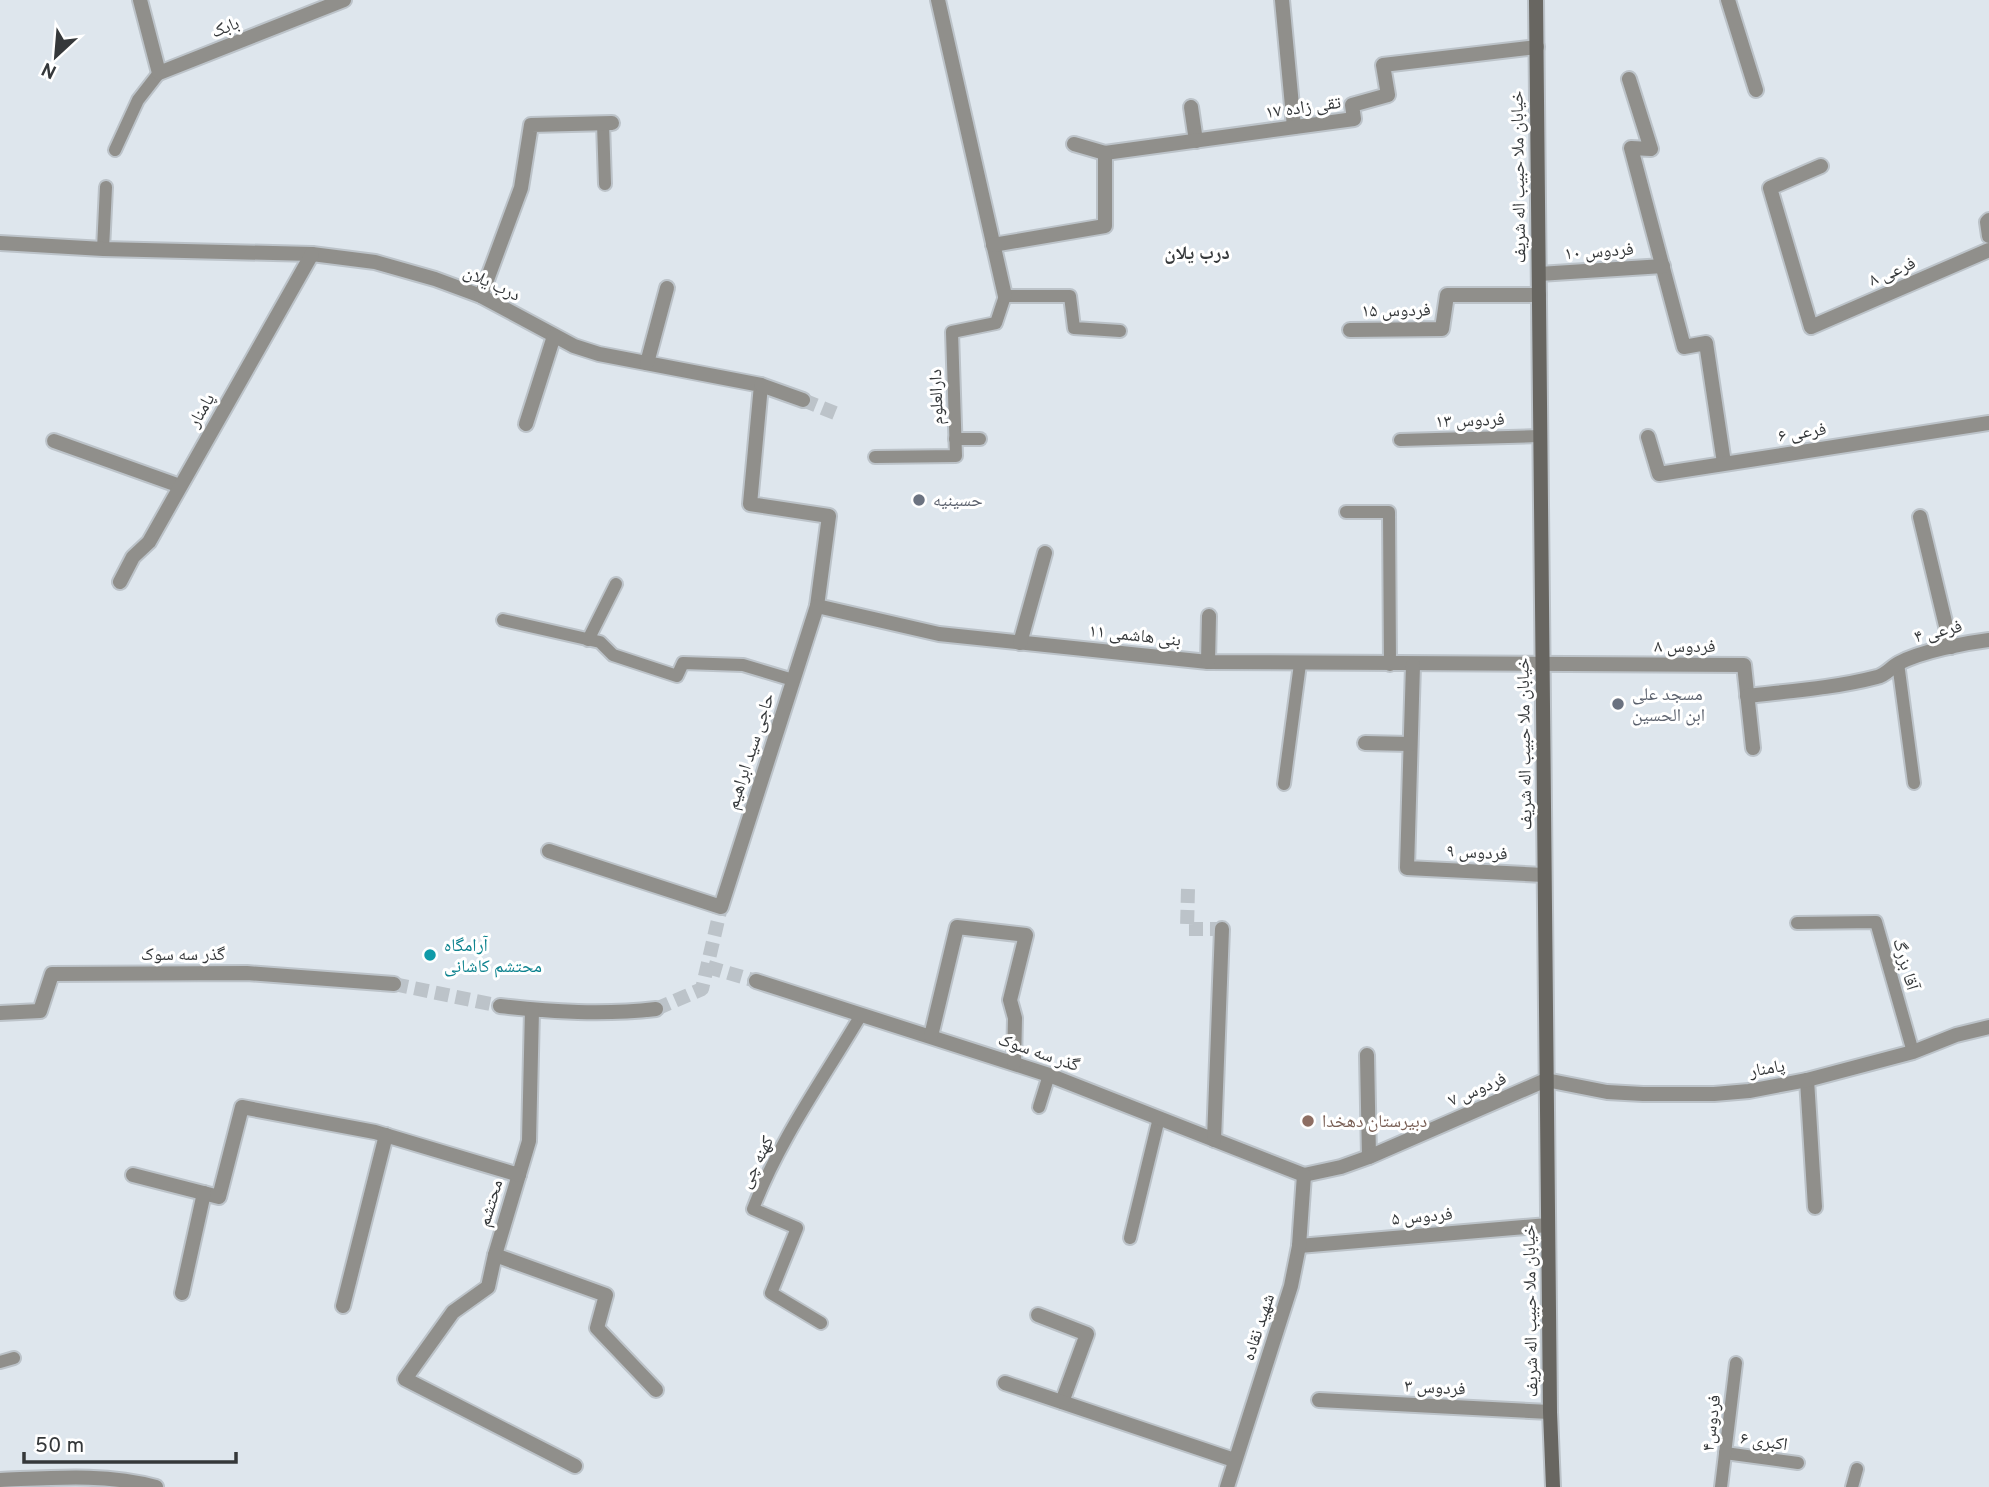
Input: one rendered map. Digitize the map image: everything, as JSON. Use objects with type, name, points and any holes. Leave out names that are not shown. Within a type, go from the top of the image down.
[{"type":"main road","name":"خیابان ملا حبیب اله شریف","points":[[1536,0],[1546,1080],[1553,1487]]},
{"type":"street","points":[[140,0],[159,73]]},
{"type":"street","name":"بابک","points":[[159,73],[344,0]]},
{"type":"street","points":[[938,0],[1004,296]]},
{"type":"street","points":[[1282,0],[1294,127]]},
{"type":"street","points":[[1728,0],[1756,90]]},
{"type":"street","name":"تقی زاده ۱۷","points":[[1105,152],[1354,119],[1352,105],[1388,95],[1383,65],[1536,47]]},
{"type":"street","points":[[1629,79],[1651,149],[1631,148],[1684,347],[1706,343],[1724,463]]},
{"type":"street","points":[[1191,107],[1196,141]]},
{"type":"street","points":[[481,296],[522,188],[531,125],[607,123]]},
{"type":"street","points":[[993,245],[1105,226],[1105,152],[1074,144]]},
{"type":"street","name":"فرعی ۸","points":[[1821,166],[1770,188],[1811,327],[1989,250]]},
{"type":"street","name":"درب یلان","points":[[0,243],[103,249],[312,254],[375,262],[436,279],[481,296],[574,346],[599,354],[761,385],[803,400]]},
{"type":"street","name":"پامنار","points":[[120,582],[133,557],[149,541],[312,254]]},
{"type":"street","name":"فردوس ۱۰","points":[[1539,274],[1662,266]]},
{"type":"street","points":[[647,363],[667,288]]},
{"type":"street","name":"فردوس ۱۵","points":[[1350,330],[1442,329],[1447,295],[1539,295]]},
{"type":"street","points":[[526,424],[554,336]]},
{"type":"street","points":[[761,385],[750,504],[829,516],[817,606]]},
{"type":"street","name":"فرعی ۶","points":[[1648,436],[1659,474],[1989,423]]},
{"type":"street","points":[[54,442],[180,486]]},
{"type":"street","points":[[1920,517],[1951,647]]},
{"type":"street","points":[[1020,643],[1045,553]]},
{"type":"street","name":"بنی هاشمی ۱۱","points":[[817,606],[939,634],[1208,662],[1542,666]]},
{"type":"street","name":"حاجی سید ابراهیم","points":[[549,851],[720,907],[817,606]]},
{"type":"street","points":[[1208,662],[1209,616]]},
{"type":"street","name":"فرعی ۴","points":[[1747,696],[1880,677],[1898,663],[1951,647],[1989,640]]},
{"type":"street","points":[[1365,743],[1410,744],[1413,665]]},
{"type":"street","name":"فردوس ۸","points":[[1542,666],[1744,665],[1753,748]]},
{"type":"street","name":"فردوس ۹","points":[[1410,744],[1407,868],[1544,875]]},
{"type":"street","points":[[931,1037],[957,928],[1026,935],[1010,1000],[1015,1018],[1014,1063]]},
{"type":"street","points":[[1214,1140],[1222,929]]},
{"type":"street","name":"گذر سه سوک","points":[[0,1013],[40,1011],[52,974],[247,973],[394,984]]},
{"type":"street","name":"گذر سه سوک","points":[[755,981],[1049,1075],[1304,1175]]},
{"type":"street","points":[[500,1006],[592,1013],[656,1009]]},
{"type":"street","name":"محتشم","points":[[532,1010],[529,1142],[495,1255],[606,1295],[597,1328],[656,1390]]},
{"type":"street","name":"پامنار","points":[[1546,1080],[1607,1092],[1714,1094],[1749,1091],[1807,1080],[1913,1052],[1956,1035],[1989,1027]]},
{"type":"street","points":[[1367,1055],[1369,1157]]},
{"type":"street","name":"فردوس ۷","points":[[1304,1175],[1341,1167],[1369,1157],[1546,1080]]},
{"type":"street","points":[[1807,1080],[1815,1207]]},
{"type":"street","points":[[133,1175],[219,1197],[242,1107],[386,1135],[519,1175]]},
{"type":"street","points":[[343,1306],[386,1135]]},
{"type":"street","name":"شهید نقاده","points":[[1227,1487],[1291,1286],[1299,1246],[1304,1175]]},
{"type":"street","points":[[182,1293],[204,1193]]},
{"type":"street","name":"فردوس ۵","points":[[1299,1246],[1548,1225]]},
{"type":"street","points":[[495,1255],[488,1287],[453,1312],[405,1379],[575,1465]]},
{"type":"street","points":[[1038,1315],[1087,1334],[1062,1402]]},
{"type":"street","points":[[1005,1382],[1234,1460]]},
{"type":"street","name":"فردوس ۳","points":[[1319,1400],[1550,1412]]},
{"type":"street","points":[[0,1480],[82,1478],[122,1480],[156,1487]]},
{"type":"lane","points":[[116,150],[138,100],[159,73]]},
{"type":"lane","points":[[605,184],[607,123]]},
{"type":"lane","points":[[103,249],[106,187]]},
{"type":"lane","points":[[1004,296],[1070,296],[1074,328],[1120,331]]},
{"type":"lane","name":"دارالعلوم","points":[[875,457],[956,456],[952,332],[996,323],[1004,296]]},
{"type":"lane","name":"فردوس ۱۳","points":[[1400,440],[1540,436]]},
{"type":"lane","points":[[955,439],[980,439]]},
{"type":"lane","points":[[1346,512],[1389,512],[1390,665]]},
{"type":"lane","points":[[588,640],[616,584]]},
{"type":"lane","points":[[503,620],[600,642],[613,655],[677,676],[683,663],[743,665],[793,680]]},
{"type":"lane","points":[[1898,663],[1914,783]]},
{"type":"lane","points":[[1284,784],[1300,664]]},
{"type":"lane","name":"آقا بزرگ","points":[[1797,923],[1876,922],[1913,1052]]},
{"type":"lane","name":"کهنه چی","points":[[821,1323],[771,1293],[797,1228],[753,1209],[763,1182],[779,1152],[861,1014]]},
{"type":"lane","points":[[1039,1107],[1049,1075]]},
{"type":"lane","points":[[1130,1238],[1159,1118]]},
{"type":"lane","points":[[0,1362],[14,1358]]},
{"type":"lane","name":"فردوس۴","points":[[1721,1487],[1736,1363]]},
{"type":"lane","name":"اکبری ۶","points":[[1725,1453],[1798,1463]]},
{"type":"lane","points":[[1852,1487],[1857,1469]]},
{"type":"tunnel","points":[[803,400],[835,413]]},
{"type":"tunnel","points":[[1188,889],[1187,929],[1222,929]]},
{"type":"tunnel","points":[[656,1009],[702,989],[721,907]]},
{"type":"tunnel","points":[[708,967],[756,981]]},
{"type":"tunnel","points":[[394,984],[500,1006]]},
{"type":"place","name":"حسینیه","points":[[919,500]]},
{"type":"place","name":"مسجد علی ابن الحسین","points":[[1618,704]]},
{"type":"place","name":"آرامگاه محتشم کاشانی","points":[[430,955]]},
{"type":"place","name":"دبیرستان دهخدا","points":[[1308,1121]]},
{"type":"district","name":"درب یلان","points":[[1197,252]]}]
